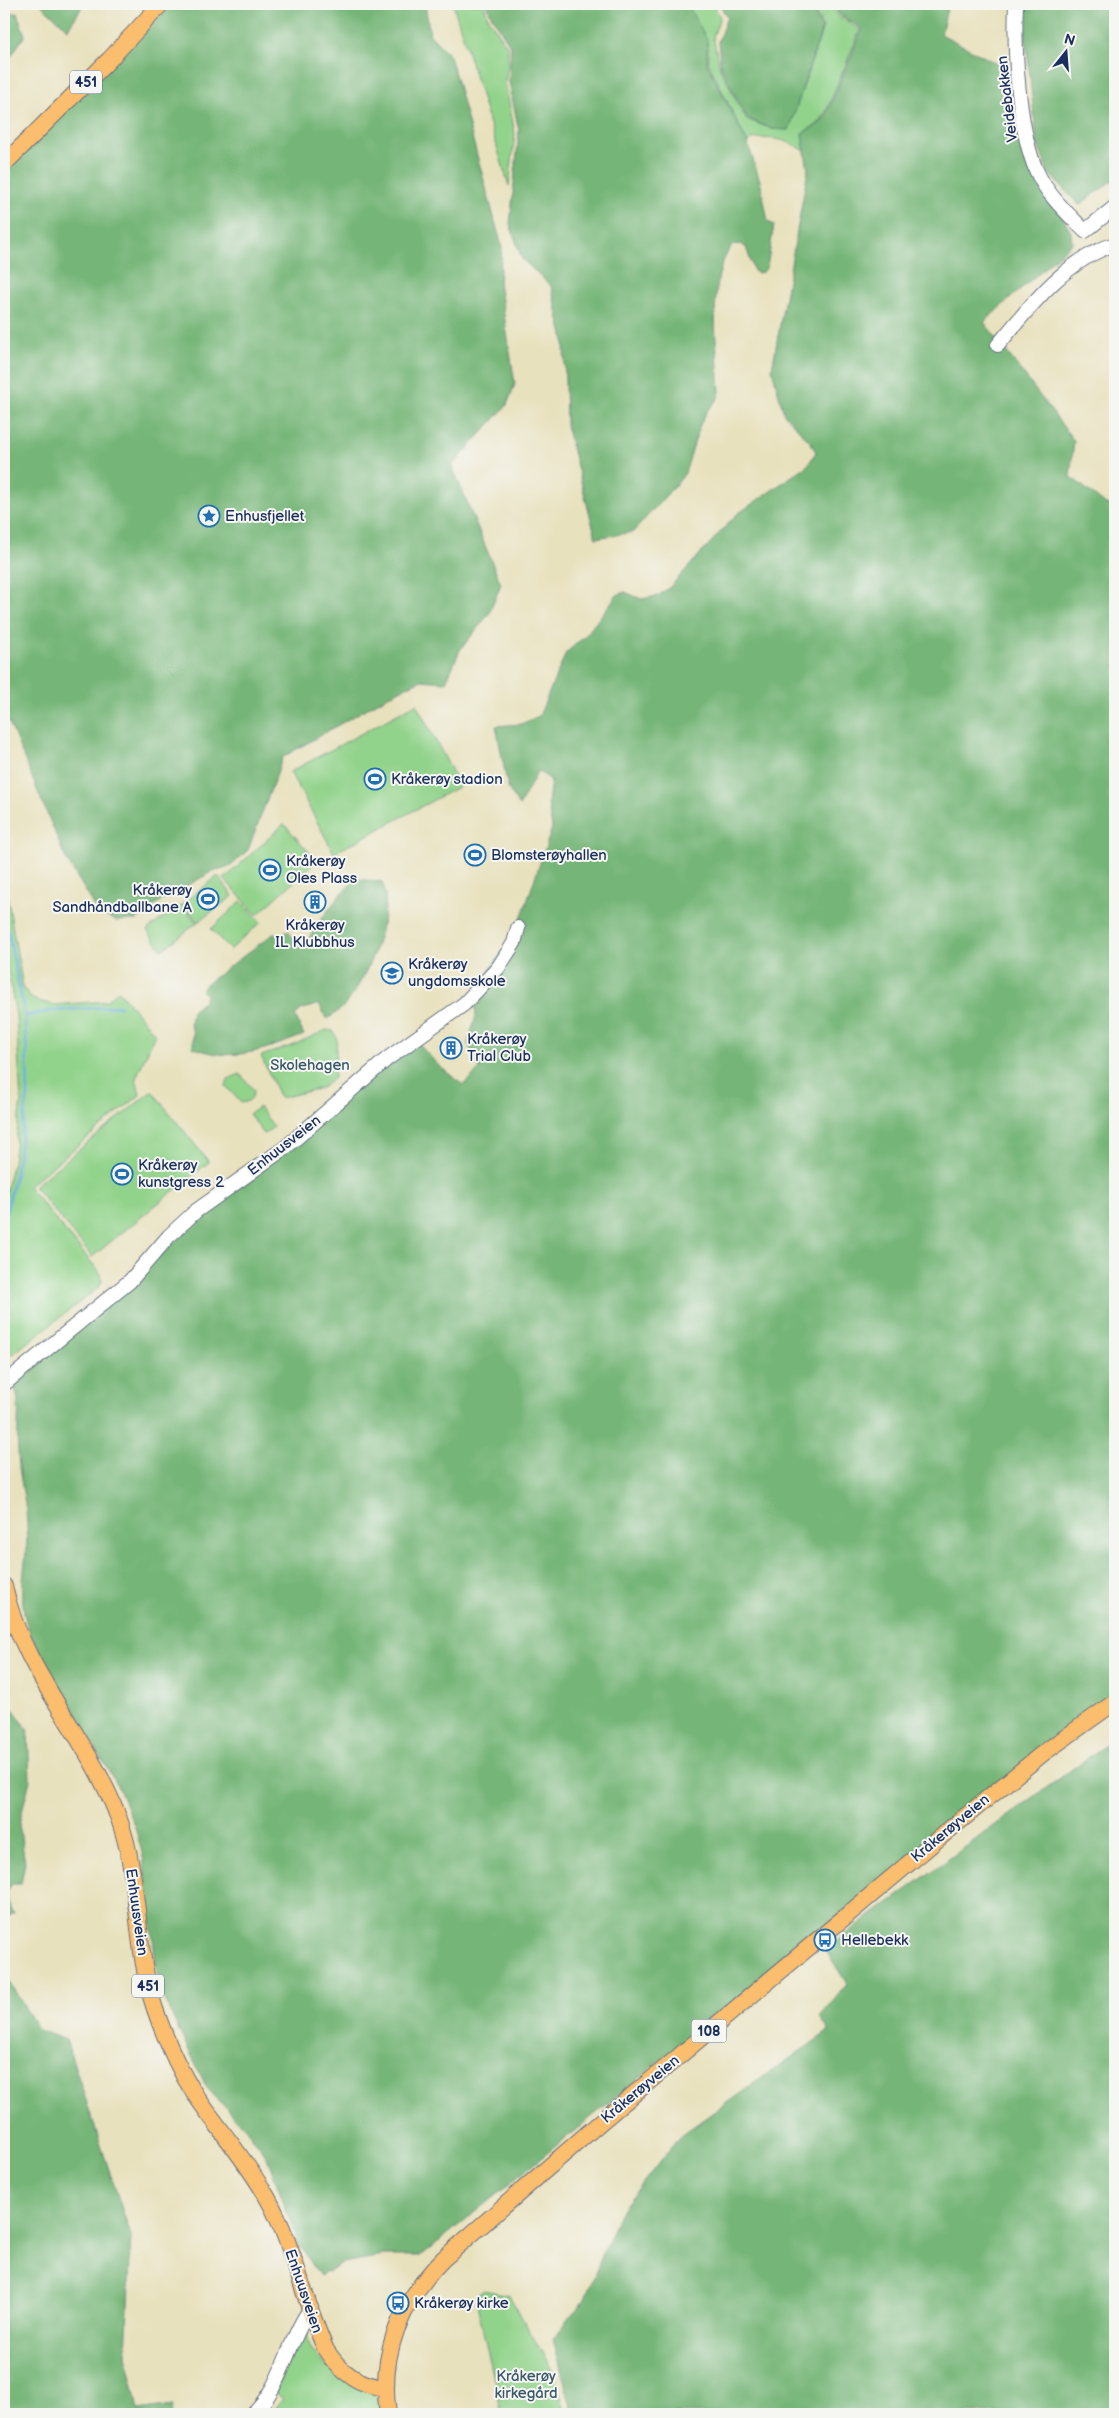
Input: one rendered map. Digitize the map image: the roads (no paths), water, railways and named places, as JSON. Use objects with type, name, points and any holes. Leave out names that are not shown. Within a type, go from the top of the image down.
[{"type":"main road","name":"451","points":[[4,164],[109,60],[161,4]]},
{"type":"main road","name":"Enhuusveien","points":[[4,1586],[22,1641],[102,1782],[118,1818],[132,1868],[148,1985],[167,2039],[194,2092],[256,2178],[268,2199],[290,2249],[326,2350],[340,2368],[385,2381]]},
{"type":"main road","name":"Kråkerøyveien","points":[[388,2414],[385,2381],[398,2324],[412,2296],[426,2277],[456,2246],[690,2046],[1003,1785],[1058,1742],[1115,1702]]},
{"type":"street","name":"Veidebakken","points":[[1016,4],[1024,122],[1037,172],[1054,200],[1085,231],[1115,207]]},
{"type":"street","points":[[998,345],[1049,286],[1080,260],[1115,244]]},
{"type":"street","name":"Enhuusveien","points":[[4,1384],[130,1281],[169,1236],[196,1211],[286,1147],[387,1059],[464,1004],[498,968],[514,943],[518,928]]},
{"type":"street","points":[[252,2414],[277,2380],[296,2331],[311,2308]]},
{"type":"waterway","points":[[4,911],[25,1016],[28,1094],[16,1172],[4,1222]]},
{"type":"waterway","points":[[25,1016],[50,1011],[120,1006]]},
{"type":"place","name":"Enhusfjellet","points":[[209,516]]},
{"type":"place","name":"Kråkerøy stadion","points":[[375,779]]},
{"type":"place","name":"Blomsterøyhallen","points":[[475,855]]},
{"type":"place","name":"Kråkerøy Oles Plass","points":[[270,870]]},
{"type":"place","name":"Kråkerøy Sandhåndballbane A","points":[[208,899]]},
{"type":"place","name":"Kråkerøy IL Klubbhus","points":[[315,902]]},
{"type":"place","name":"Kråkerøy ungdomsskole","points":[[392,973]]},
{"type":"place","name":"Kråkerøy Trial Club","points":[[451,1048]]},
{"type":"place","name":"Kråkerøy kunstgress 2","points":[[122,1174]]},
{"type":"place","name":"Hellebekk","points":[[825,1940]]},
{"type":"place","name":"Kråkerøy kirke","points":[[398,2303]]},
{"type":"park label","name":"Skolehagen","points":[[310,1065]]},
{"type":"park label","name":"Kråkerøy kirkegård","points":[[526,2384]]}]
